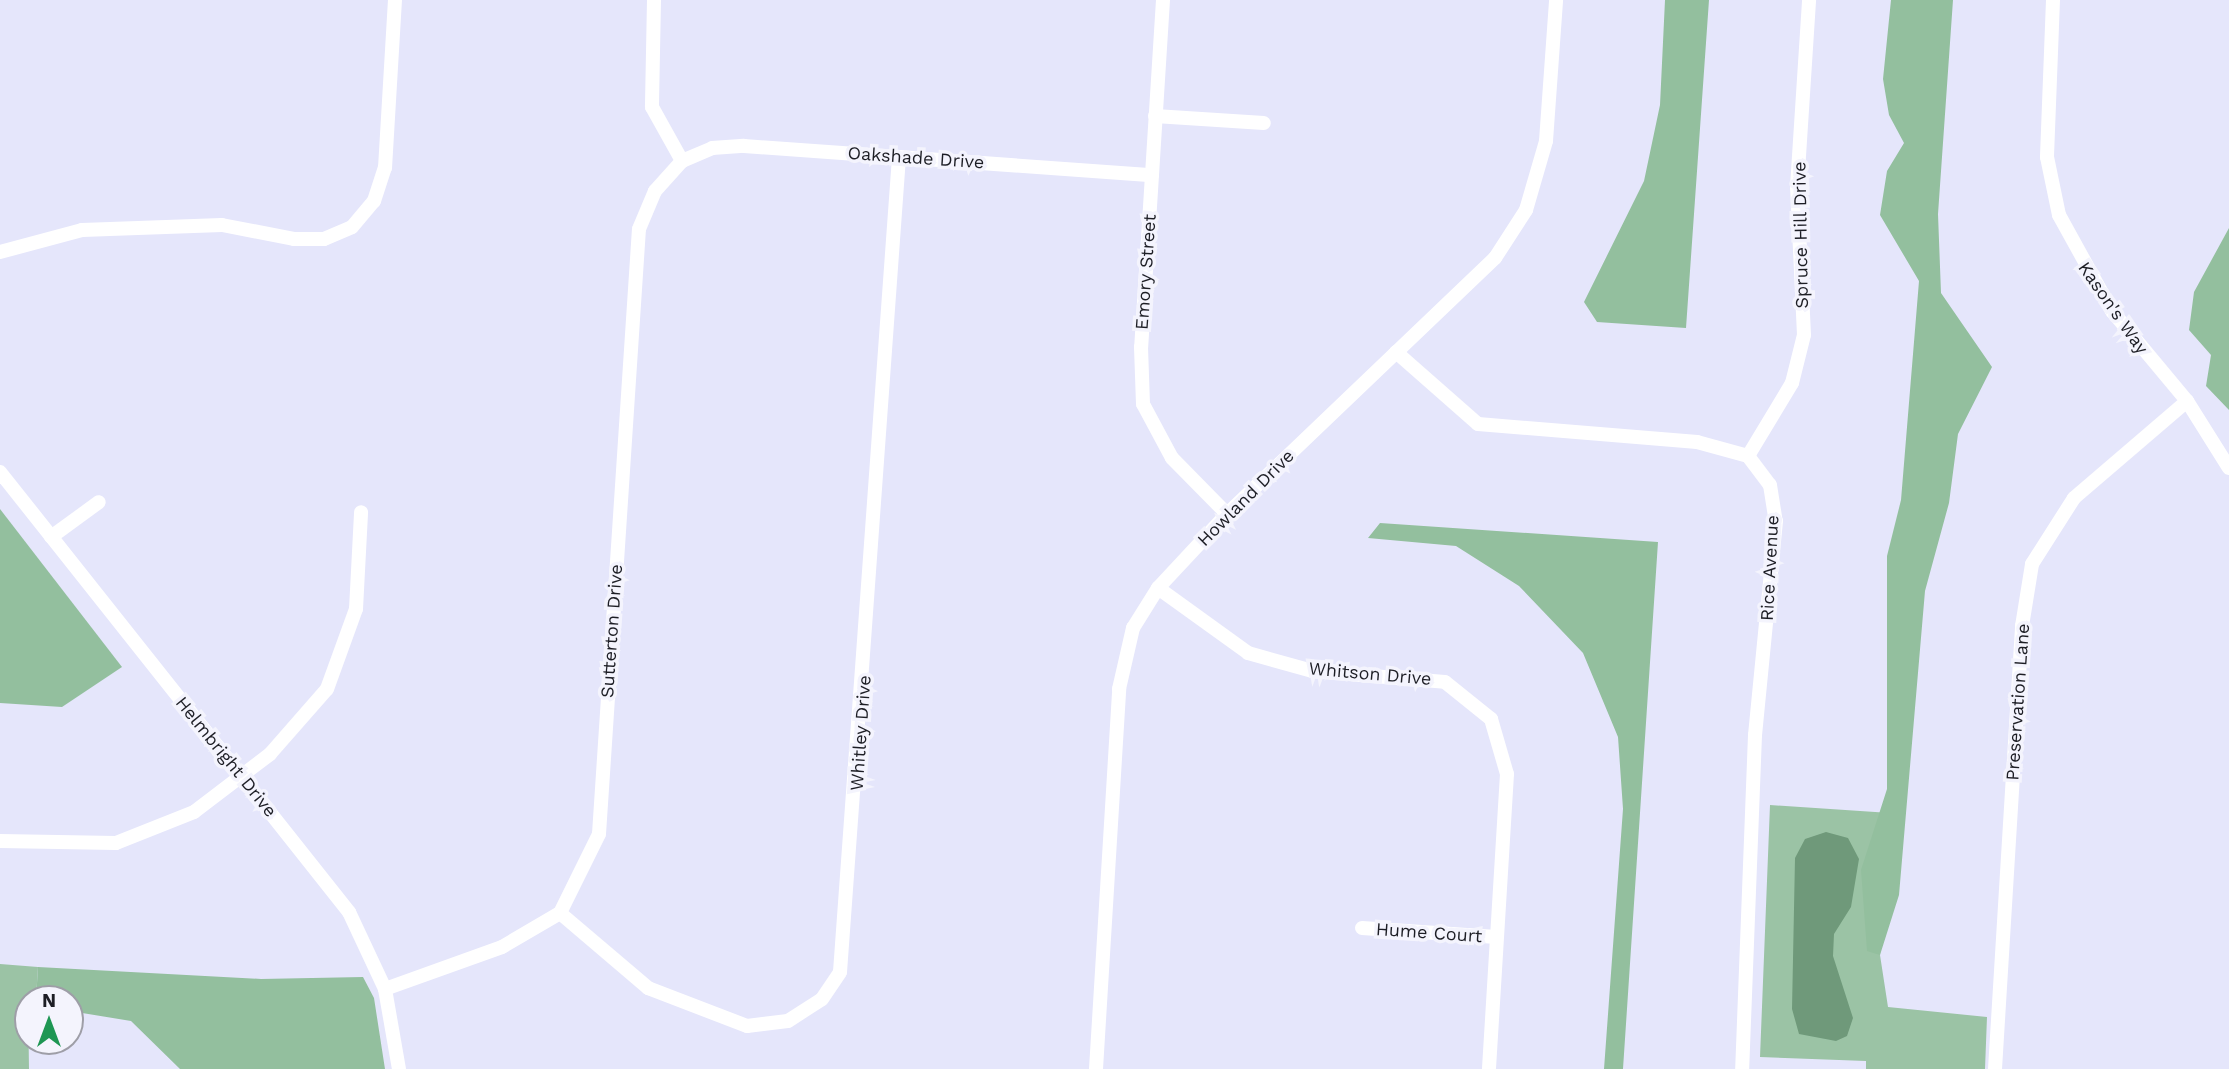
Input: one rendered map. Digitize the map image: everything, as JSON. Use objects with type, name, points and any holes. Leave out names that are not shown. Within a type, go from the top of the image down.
[{"type":"street","points":[[0,252],[82,230],[222,225],[294,239],[324,239],[352,227],[374,201],[385,168],[395,0]]},
{"type":"street","points":[[654,0],[652,107],[682,161]]},
{"type":"street","name":"Emory Street","points":[[1163,0],[1152,175],[1143,404],[1172,458],[1227,514]]},
{"type":"street","name":"Howland Drive","points":[[1096,1069],[1119,689],[1133,628],[1158,588],[1227,514],[1495,258],[1526,210],[1546,141],[1556,0]]},
{"type":"street","name":"Spruce Hill Drive","points":[[1748,456],[1792,383],[1804,335],[1797,187],[1809,0]]},
{"type":"street","name":"Kason's Way","points":[[2053,0],[2047,157],[2059,215],[2112,311],[2187,401],[2229,468]]},
{"type":"street","points":[[1155,116],[1264,123]]},
{"type":"street","name":"Oakshade Drive","points":[[682,161],[712,148],[744,146],[1152,175]]},
{"type":"street","name":"Whitley Drive","points":[[559,913],[648,988],[747,1026],[788,1021],[822,999],[840,972],[899,157]]},
{"type":"street","name":"Sutterton Drive","points":[[559,913],[599,834],[639,229],[655,191],[682,161]]},
{"type":"street","points":[[1396,352],[1478,424],[1697,442],[1748,456]]},
{"type":"street","name":"Preservation Lane","points":[[1995,1069],[2022,626],[2032,564],[2074,498],[2187,401]]},
{"type":"street","name":"Rice Avenue","points":[[1742,1069],[1755,735],[1776,521],[1770,485],[1748,456]]},
{"type":"street","name":"Helmbright Drive","points":[[0,472],[349,912],[385,989],[399,1069]]},
{"type":"street","points":[[51,537],[99,502]]},
{"type":"street","points":[[0,841],[116,843],[194,812],[241,776],[327,689],[356,609],[361,512]]},
{"type":"street","name":"Whitson Drive","points":[[1158,588],[1248,653],[1312,671],[1445,682],[1491,719],[1507,774],[1489,1069]]},
{"type":"street","points":[[385,989],[502,947],[559,913]]},
{"type":"street","name":"Hume Court","points":[[1362,928],[1497,937]]},
{"type":"shaded area","points":[[1665,0],[1709,0],[1686,328],[1597,322],[1584,302],[1644,181],[1660,105]]},
{"type":"shaded area","points":[[1891,0],[1953,0],[1938,214],[1941,293],[1992,367],[1958,434],[1949,503],[1925,591],[1899,895],[1880,955],[1867,951],[1861,870],[1887,789],[1887,556],[1901,500],[1919,281],[1880,215],[1887,171],[1904,143],[1889,115],[1883,79]]},
{"type":"shaded area","points":[[2229,228],[2229,410],[2206,386],[2211,355],[2189,330],[2194,292]]},
{"type":"shaded area","points":[[0,509],[122,667],[62,707],[0,703]]},
{"type":"shaded area","points":[[1380,523],[1658,542],[1623,1069],[1604,1069],[1623,809],[1618,737],[1583,653],[1519,586],[1456,546],[1368,538]]},
{"type":"shaded area","points":[[1770,805],[1890,813],[1880,955],[1888,1007],[1987,1017],[1985,1069],[1866,1069],[1866,1061],[1760,1057]]},
{"type":"shaded area","points":[[1826,832],[1848,838],[1859,859],[1851,907],[1834,934],[1833,956],[1853,1018],[1847,1036],[1836,1041],[1799,1034],[1792,1009],[1795,858],[1805,839]]},
{"type":"shaded area","points":[[0,964],[38,967],[37,985],[14,985],[14,1055],[29,1055],[29,1069],[0,1069]]},
{"type":"shaded area","points":[[38,967],[261,979],[363,977],[374,998],[385,1069],[180,1069],[131,1021],[84,1013],[84,985],[37,985]]}]
